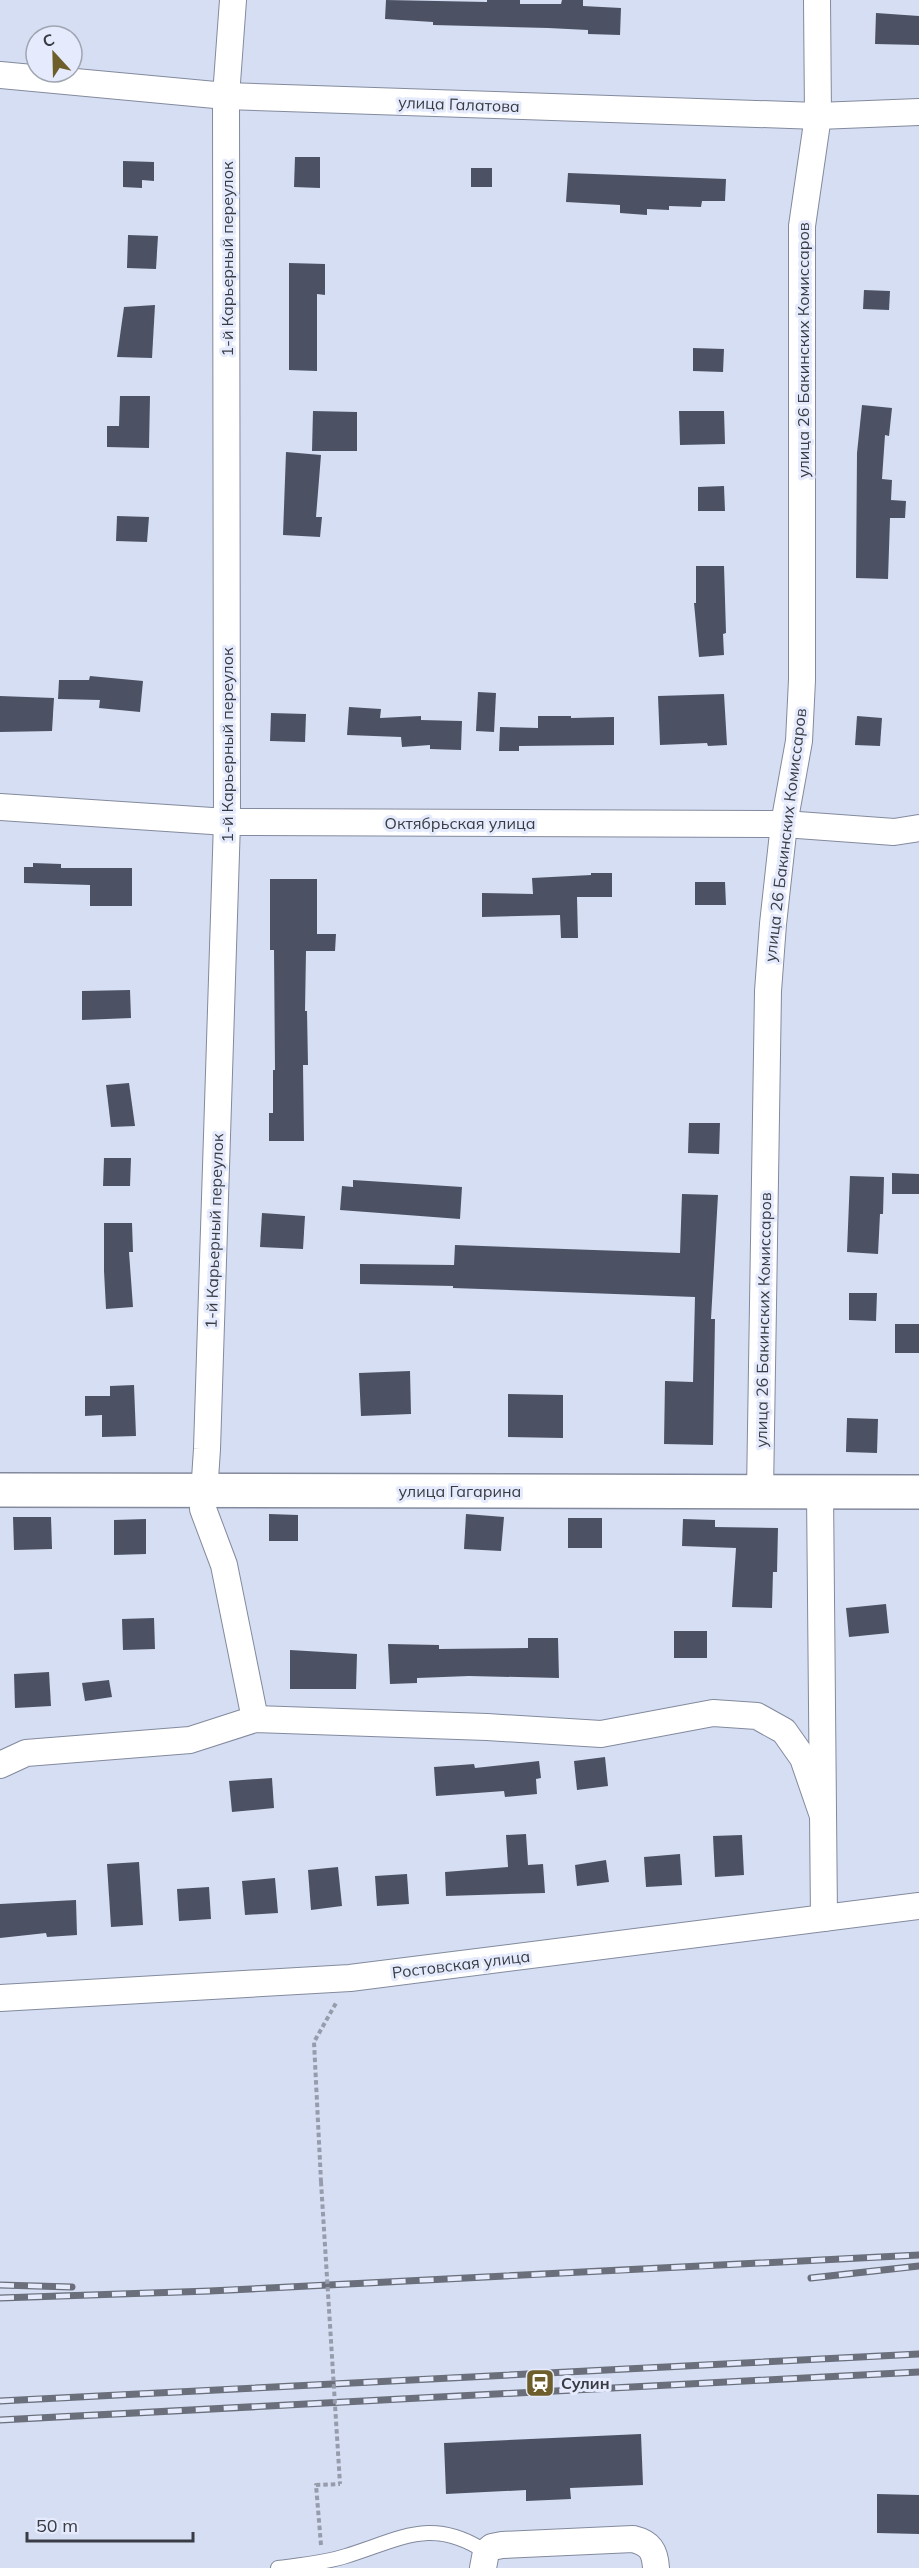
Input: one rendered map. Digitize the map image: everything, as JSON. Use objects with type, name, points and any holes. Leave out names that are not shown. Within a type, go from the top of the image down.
[{"type":"main road","name":"улица Гагарина","points":[[0,1490],[919,1492]]},
{"type":"street","name":"1-й Карьерный переулок","points":[[233,0],[226,96],[228,822],[207,1449],[203,1490],[204,1509],[224,1565],[255,1719]]},
{"type":"street","name":"улица 26 Бакинских Комиссаров","points":[[760,1492],[768,991],[784,824],[799,741],[802,680],[802,226],[818,116],[817,0]]},
{"type":"street","name":"улица Галатова","points":[[0,75],[226,96],[818,116],[919,112]]},
{"type":"street","name":"Октябрьская улица","points":[[0,807],[228,822],[784,824],[894,832],[919,828]]},
{"type":"street","points":[[820,1492],[824,1918]]},
{"type":"street","points":[[0,1764],[26,1753],[190,1740],[255,1719],[487,1727],[601,1734],[713,1713],[757,1716],[784,1731],[803,1758],[823,1816]]},
{"type":"street","name":"Ростовская улица","points":[[0,1998],[350,1978],[919,1906]]},
{"type":"street","points":[[484,2560],[502,2545],[633,2539],[651,2547],[655,2555],[656,2568]]},
{"type":"lane","points":[[278,2568],[323,2561],[411,2535],[438,2532],[467,2539],[484,2560]]},
{"type":"path","points":[[323,2561],[316,2485],[340,2484],[314,2042],[350,1978]]},
{"type":"building","points":[[386,0],[487,2],[487,0],[520,0],[520,4],[561,4],[562,0],[583,0],[583,6],[621,8],[620,35],[588,34],[588,30],[433,25],[433,22],[385,19]]},
{"type":"building","points":[[876,13],[919,16],[919,45],[875,44]]},
{"type":"building","points":[[295,157],[320,157],[320,188],[294,187]]},
{"type":"building","points":[[123,161],[154,162],[154,181],[142,180],[142,188],[123,187]]},
{"type":"building","points":[[471,168],[492,168],[492,187],[471,187]]},
{"type":"building","points":[[568,173],[726,179],[725,201],[702,201],[701,207],[669,206],[669,210],[647,209],[647,215],[620,213],[620,205],[566,202]]},
{"type":"building","points":[[128,235],[158,236],[156,269],[127,268]]},
{"type":"building","points":[[289,263],[325,264],[325,295],[317,294],[317,371],[289,370]]},
{"type":"building","points":[[864,290],[890,291],[889,310],[863,309]]},
{"type":"building","points":[[155,305],[152,358],[117,357],[124,307]]},
{"type":"building","points":[[693,348],[724,349],[723,372],[693,371]]},
{"type":"building","points":[[120,396],[150,396],[149,448],[107,447],[107,426],[119,426]]},
{"type":"building","points":[[862,405],[892,408],[889,436],[885,435],[882,479],[892,480],[891,500],[906,501],[905,518],[890,518],[888,579],[856,578],[857,453]]},
{"type":"building","points":[[313,411],[357,412],[357,451],[312,451]]},
{"type":"building","points":[[679,411],[724,411],[725,444],[680,445]]},
{"type":"building","points":[[286,452],[321,455],[316,517],[322,517],[320,537],[283,535]]},
{"type":"building","points":[[724,486],[725,511],[698,511],[698,487]]},
{"type":"building","points":[[117,516],[149,517],[147,542],[116,541]]},
{"type":"building","points":[[696,566],[724,566],[726,633],[723,634],[724,655],[699,657],[694,603],[696,603]]},
{"type":"building","points":[[90,676],[143,681],[140,712],[99,708],[100,700],[58,699],[59,680],[89,680]]},
{"type":"building","points":[[478,692],[496,693],[494,732],[476,731]]},
{"type":"building","points":[[724,694],[727,745],[708,746],[707,743],[660,745],[658,696]]},
{"type":"building","points":[[0,696],[54,698],[52,731],[0,732]]},
{"type":"building","points":[[349,707],[381,709],[380,718],[421,716],[421,720],[462,721],[461,750],[430,749],[430,745],[402,747],[401,737],[347,735]]},
{"type":"building","points":[[271,713],[306,714],[305,742],[270,741]]},
{"type":"building","points":[[538,716],[614,717],[614,745],[519,746],[519,751],[499,751],[500,727],[538,728]]},
{"type":"building","points":[[857,716],[882,718],[880,746],[855,745]]},
{"type":"building","points":[[33,863],[61,864],[61,868],[132,868],[132,906],[90,906],[90,885],[24,883],[24,867],[33,867]]},
{"type":"building","points":[[591,873],[612,873],[612,897],[577,897],[578,938],[561,938],[560,915],[482,917],[482,893],[533,894],[532,878],[591,875]]},
{"type":"building","points":[[270,879],[317,879],[317,934],[336,934],[335,951],[306,951],[305,1011],[307,1011],[308,1065],[303,1065],[304,1141],[269,1141],[269,1113],[273,1113],[273,1070],[275,1070],[274,950],[270,950]]},
{"type":"building","points":[[695,882],[725,882],[726,905],[695,905]]},
{"type":"building","points":[[130,990],[131,1018],[82,1020],[82,991]]},
{"type":"building","points":[[129,1083],[135,1126],[111,1127],[106,1085]]},
{"type":"building","points":[[689,1123],[720,1123],[719,1154],[688,1153]]},
{"type":"building","points":[[104,1158],[131,1158],[130,1186],[103,1186]]},
{"type":"building","points":[[892,1173],[919,1174],[919,1194],[892,1194]]},
{"type":"building","points":[[850,1176],[884,1177],[883,1214],[880,1214],[878,1254],[847,1252]]},
{"type":"building","points":[[353,1180],[462,1187],[460,1219],[340,1210],[342,1186],[353,1187]]},
{"type":"building","points":[[682,1194],[718,1195],[711,1319],[715,1319],[713,1445],[664,1444],[665,1381],[693,1382],[695,1297],[360,1284],[360,1264],[454,1265],[455,1245],[680,1253]]},
{"type":"building","points":[[262,1213],[305,1216],[303,1249],[260,1247]]},
{"type":"building","points":[[104,1223],[132,1223],[133,1252],[129,1252],[133,1307],[106,1309]]},
{"type":"building","points":[[849,1293],[877,1293],[876,1321],[849,1320]]},
{"type":"building","points":[[895,1324],[919,1324],[919,1353],[895,1353]]},
{"type":"building","points":[[410,1371],[411,1414],[361,1416],[359,1373]]},
{"type":"building","points":[[134,1385],[136,1436],[102,1437],[102,1415],[85,1416],[85,1396],[110,1396],[110,1386]]},
{"type":"building","points":[[508,1394],[563,1395],[563,1438],[508,1437]]},
{"type":"building","points":[[847,1418],[878,1419],[877,1453],[846,1452]]},
{"type":"building","points":[[269,1514],[298,1515],[298,1541],[269,1541]]},
{"type":"building","points":[[466,1514],[504,1517],[501,1551],[464,1549]]},
{"type":"building","points":[[13,1517],[51,1517],[52,1549],[14,1550]]},
{"type":"building","points":[[568,1518],[602,1518],[602,1548],[568,1548]]},
{"type":"building","points":[[146,1519],[146,1554],[114,1555],[114,1520]]},
{"type":"building","points":[[683,1519],[715,1520],[715,1527],[778,1528],[777,1572],[773,1572],[772,1608],[732,1607],[736,1548],[682,1546]]},
{"type":"building","points":[[886,1604],[889,1633],[849,1637],[846,1608]]},
{"type":"building","points":[[154,1618],[155,1649],[123,1650],[122,1619]]},
{"type":"building","points":[[674,1631],[707,1631],[707,1658],[674,1658]]},
{"type":"building","points":[[528,1638],[558,1638],[559,1678],[469,1676],[417,1678],[417,1683],[390,1684],[388,1644],[439,1645],[439,1649],[528,1648]]},
{"type":"building","points":[[290,1650],[357,1654],[356,1689],[290,1689]]},
{"type":"building","points":[[49,1672],[51,1706],[15,1708],[14,1674]]},
{"type":"building","points":[[109,1680],[112,1697],[85,1701],[82,1683]]},
{"type":"building","points":[[605,1757],[608,1786],[577,1790],[574,1761]]},
{"type":"building","points":[[539,1761],[541,1778],[536,1779],[537,1794],[505,1797],[504,1791],[436,1796],[434,1767],[474,1764],[475,1768]]},
{"type":"building","points":[[272,1778],[274,1808],[232,1812],[229,1781]]},
{"type":"building","points":[[526,1834],[528,1865],[543,1864],[545,1893],[446,1896],[445,1872],[508,1867],[506,1835]]},
{"type":"building","points":[[742,1835],[744,1875],[715,1877],[713,1836]]},
{"type":"building","points":[[680,1854],[682,1885],[646,1887],[644,1857]]},
{"type":"building","points":[[606,1860],[609,1882],[577,1886],[575,1865]]},
{"type":"building","points":[[139,1862],[143,1925],[111,1927],[107,1864]]},
{"type":"building","points":[[338,1867],[342,1906],[311,1910],[308,1870]]},
{"type":"building","points":[[407,1874],[409,1904],[377,1906],[375,1876]]},
{"type":"building","points":[[275,1878],[278,1913],[245,1915],[242,1881]]},
{"type":"building","points":[[209,1887],[211,1919],[179,1921],[177,1889]]},
{"type":"building","points":[[76,1900],[77,1935],[47,1937],[46,1933],[0,1938],[0,1904]]},
{"type":"building","name":"Сулин","points":[[641,2434],[643,2485],[570,2488],[571,2499],[526,2501],[526,2490],[446,2494],[444,2443]]},
{"type":"building","points":[[877,2494],[919,2495],[919,2534],[877,2533]]},
{"type":"railway","points":[[0,2298],[210,2291],[919,2255]]},
{"type":"railway","points":[[811,2278],[919,2266]]},
{"type":"railway","points":[[0,2285],[72,2287]]},
{"type":"railway","points":[[0,2401],[919,2354]]},
{"type":"railway","points":[[0,2420],[919,2372]]},
{"type":"place","name":"Сулин","points":[[540,2383]]}]
